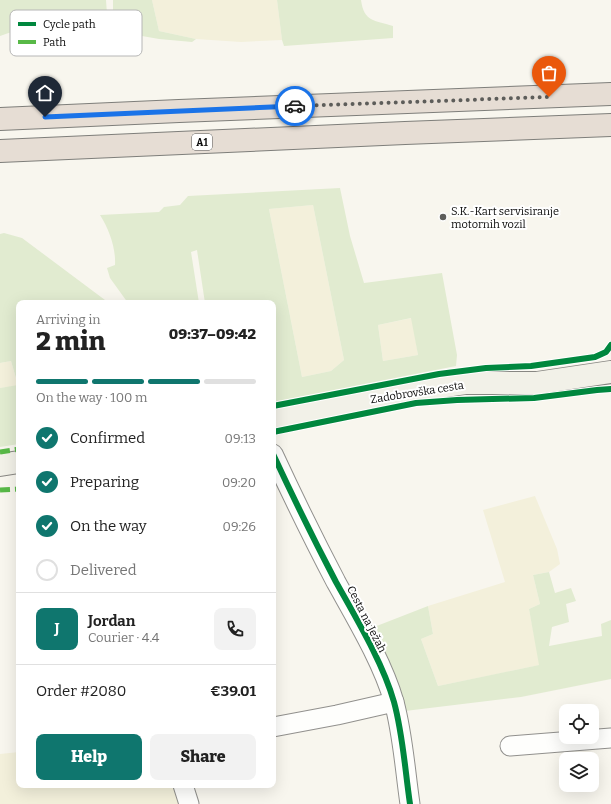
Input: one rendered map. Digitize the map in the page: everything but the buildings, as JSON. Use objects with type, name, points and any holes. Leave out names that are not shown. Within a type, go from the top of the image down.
[{"type":"highway","points":[[0,119],[611,94]]},
{"type":"highway","name":"A1","points":[[0,150],[611,125]]},
{"type":"main road","name":"Zadobrovška cesta","points":[[276,418],[361,401],[465,383],[537,383],[611,372]]},
{"type":"main road","points":[[0,465],[16,462]]},
{"type":"street","name":"Cesta na Ježah","points":[[276,460],[387,682],[394,702],[400,731],[410,804]]},
{"type":"street","points":[[276,727],[394,702]]},
{"type":"street","points":[[510,746],[611,738]]},
{"type":"street","points":[[184,788],[189,804]]},
{"type":"shaded area","points":[[152,0],[277,0],[282,40],[241,42],[196,39],[159,31]]},
{"type":"shaded area","points":[[313,205],[344,360],[331,371],[302,377],[269,209]]},
{"type":"shaded area","points":[[412,318],[418,355],[383,361],[378,325]]},
{"type":"shaded area","points":[[11,361],[16,379],[16,386],[0,388],[0,363]]},
{"type":"shaded area","points":[[535,496],[557,549],[560,564],[549,572],[533,575],[540,604],[529,609],[540,665],[438,686],[421,639],[433,634],[428,606],[505,582],[483,510]]},
{"type":"shaded area","points":[[16,752],[16,788],[179,788],[182,804],[0,804],[0,754]]},
{"type":"green space","points":[[0,0],[106,0],[107,10],[10,10],[10,33],[0,36]]},
{"type":"green space","points":[[113,0],[152,0],[159,31],[196,39],[192,42],[142,36],[142,10],[113,10]]},
{"type":"green space","points":[[277,0],[361,0],[362,7],[367,16],[375,21],[393,26],[393,38],[284,46]]},
{"type":"green space","points":[[340,188],[350,236],[364,283],[442,273],[457,355],[456,366],[276,401],[276,300],[205,300],[197,250],[191,252],[199,300],[126,300],[110,278],[107,268],[115,265],[113,245],[109,232],[100,215],[159,212],[164,207],[180,205],[188,196]],"holes":[[[313,205],[344,360],[331,371],[302,377],[269,209]],[[411,318],[418,355],[383,361],[378,325]]]},
{"type":"green space","points":[[4,233],[22,238],[105,300],[16,300],[16,378],[11,361],[0,363],[0,234]]},
{"type":"green space","points":[[16,385],[16,444],[0,447],[0,388]]},
{"type":"green space","points":[[549,572],[555,593],[571,588],[576,601],[566,604],[569,622],[552,627],[549,646],[602,636],[601,624],[611,620],[611,679],[521,697],[405,711],[369,629],[428,606],[433,634],[421,639],[438,686],[539,665],[529,609],[540,604],[533,575]]},
{"type":"marked path","points":[[0,452],[16,449]]},
{"type":"marked path","points":[[0,490],[16,489]]},
{"type":"cycle path","points":[[276,405],[439,374],[486,368],[531,366],[595,357],[606,352],[611,345]]},
{"type":"cycle path","points":[[276,431],[416,403],[457,400],[534,398],[611,389]]},
{"type":"cycle path","points":[[276,460],[336,582],[376,656],[389,687],[400,727],[410,804]]},
{"type":"way so far","points":[[295,106],[549,97]]},
{"type":"place","name":"S.K.-Kart servisiranje motornih vozil","points":[[443,217]]},
{"type":"route","points":[[45,117],[295,106]]}]
